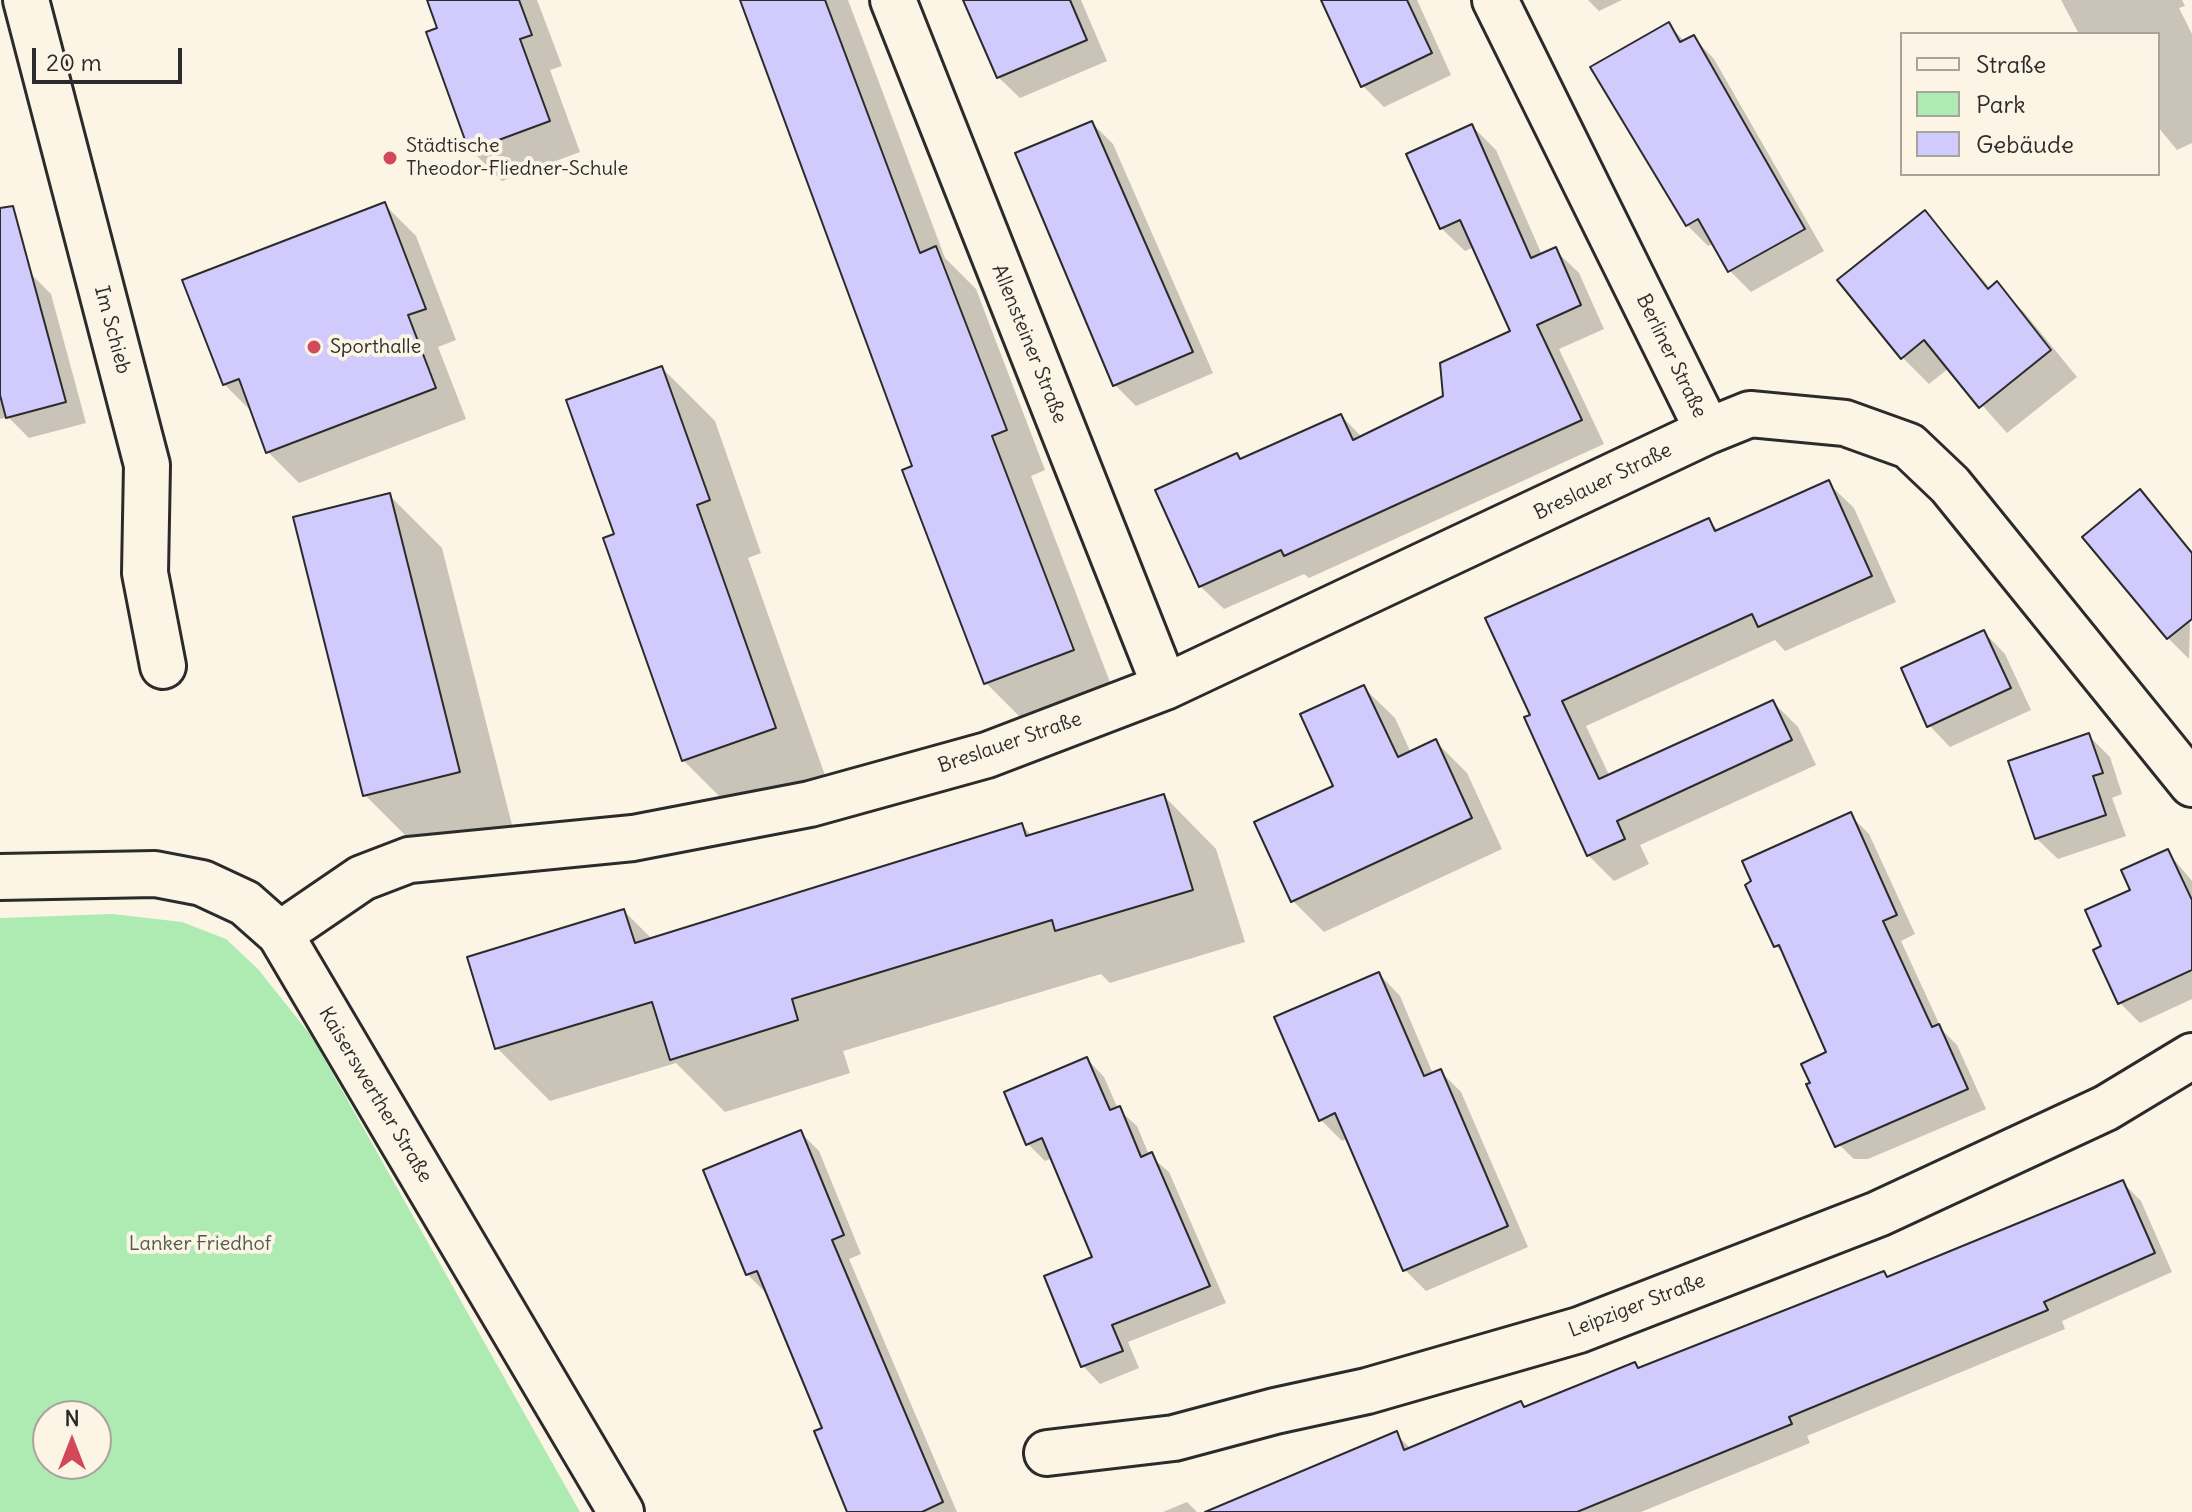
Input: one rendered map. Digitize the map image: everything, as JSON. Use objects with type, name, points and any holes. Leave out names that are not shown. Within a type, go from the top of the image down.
[{"type":"street","name":"Im Schieb","points":[[26,0],[147,465],[145,573],[163,666]]},
{"type":"street","name":"Allensteiner Straße","points":[[893,0],[1165,687]]},
{"type":"street","name":"Berliner Straße","points":[[1495,0],[1708,431],[1750,414],[1845,423],[1909,446],[1950,485],[2192,784]]},
{"type":"street","name":"Breslauer Straße","points":[[280,934],[362,878],[409,860],[633,838],[810,804],[987,755],[1165,687],[1708,431]]},
{"type":"street","name":"Kaiserswerther Straße","points":[[0,877],[155,874],[202,883],[245,903],[280,934],[621,1512]]},
{"type":"street","name":"Leipziger Straße","points":[[1047,1453],[1174,1438],[1367,1391],[1579,1330],[1878,1214],[2106,1108],[2192,1056]]},
{"type":"green space","name":"Lanker Friedhof","points":[[112,914],[182,922],[226,939],[258,969],[312,1037],[580,1512],[0,1512],[0,918]]},
{"type":"building","points":[[427,0],[519,0],[532,35],[520,39],[550,121],[469,151],[426,32],[437,28]]},
{"type":"building","points":[[740,0],[825,0],[920,253],[936,246],[1007,430],[992,436],[1074,650],[984,684],[902,470],[912,466]]},
{"type":"building","points":[[963,0],[1070,0],[1087,40],[997,78]]},
{"type":"building","points":[[1321,0],[1407,0],[1432,53],[1361,87]]},
{"type":"building","points":[[1669,22],[1680,42],[1694,35],[1805,229],[1728,272],[1698,219],[1686,226],[1590,67]]},
{"type":"building","points":[[1092,121],[1193,352],[1113,386],[1015,153]]},
{"type":"building","points":[[1472,124],[1531,258],[1556,247],[1581,305],[1537,325],[1582,420],[1284,556],[1281,550],[1199,587],[1155,490],[1237,453],[1240,459],[1341,414],[1353,440],[1443,396],[1440,363],[1510,331],[1460,220],[1440,229],[1406,154]]},
{"type":"building","name":"Sporthalle","points":[[385,202],[426,309],[408,315],[436,388],[266,453],[239,379],[223,385],[182,280]]},
{"type":"building","points":[[13,206],[66,402],[6,418],[0,395],[0,208]]},
{"type":"building","points":[[1925,210],[1988,289],[1997,281],[2051,350],[1979,408],[1924,340],[1901,359],[1837,280]]},
{"type":"building","points":[[662,366],[710,500],[697,505],[776,728],[682,761],[603,538],[614,534],[566,400]]},
{"type":"building","points":[[1829,480],[1872,576],[1758,627],[1752,614],[1562,701],[1599,779],[1773,700],[1792,740],[1617,821],[1625,839],[1587,856],[1524,717],[1530,715],[1485,618],[1709,518],[1715,531]]},
{"type":"building","points":[[2140,489],[2192,553],[2192,619],[2167,639],[2082,537]]},
{"type":"building","points":[[390,493],[460,772],[363,796],[293,517]]},
{"type":"building","points":[[1984,630],[2011,688],[1927,727],[1901,668]]},
{"type":"building","points":[[1364,685],[1398,757],[1436,739],[1472,818],[1291,902],[1254,822],[1333,786],[1300,714]]},
{"type":"building","points":[[2089,733],[2103,773],[2093,776],[2106,815],[2035,839],[2008,761]]},
{"type":"building","points":[[1164,794],[1193,890],[1055,931],[1052,920],[792,999],[798,1020],[670,1060],[652,1002],[495,1049],[467,957],[624,909],[635,943],[1022,823],[1026,836]]},
{"type":"building","points":[[1851,812],[1897,915],[1883,921],[1932,1027],[1939,1024],[1968,1089],[1835,1147],[1806,1084],[1810,1083],[1801,1064],[1826,1052],[1779,945],[1774,947],[1745,885],[1751,881],[1742,861]]},
{"type":"building","points":[[2168,849],[2192,900],[2192,970],[2118,1004],[2093,950],[2101,946],[2085,910],[2130,890],[2121,870]]},
{"type":"building","points":[[1379,972],[1424,1076],[1441,1069],[1508,1226],[1403,1271],[1335,1113],[1319,1121],[1274,1017]]},
{"type":"building","points":[[1087,1057],[1110,1110],[1120,1106],[1141,1157],[1152,1152],[1210,1286],[1112,1325],[1123,1351],[1081,1367],[1044,1276],[1092,1257],[1042,1138],[1026,1145],[1004,1092]]},
{"type":"building","points":[[801,1130],[844,1235],[832,1240],[943,1502],[922,1512],[847,1512],[814,1431],[822,1428],[757,1271],[746,1275],[703,1170]]},
{"type":"building","points":[[2123,1180],[2155,1253],[2044,1302],[2048,1310],[1789,1417],[1792,1424],[1577,1512],[1205,1512],[1397,1431],[1404,1450],[1521,1401],[1524,1407],[1635,1362],[1638,1368],[1884,1271],[1887,1277]]},
{"type":"place","name":"Städtische Theodor-Fliedner-Schule","points":[[390,158]]},
{"type":"place","name":"Sporthalle","points":[[314,347]]}]
